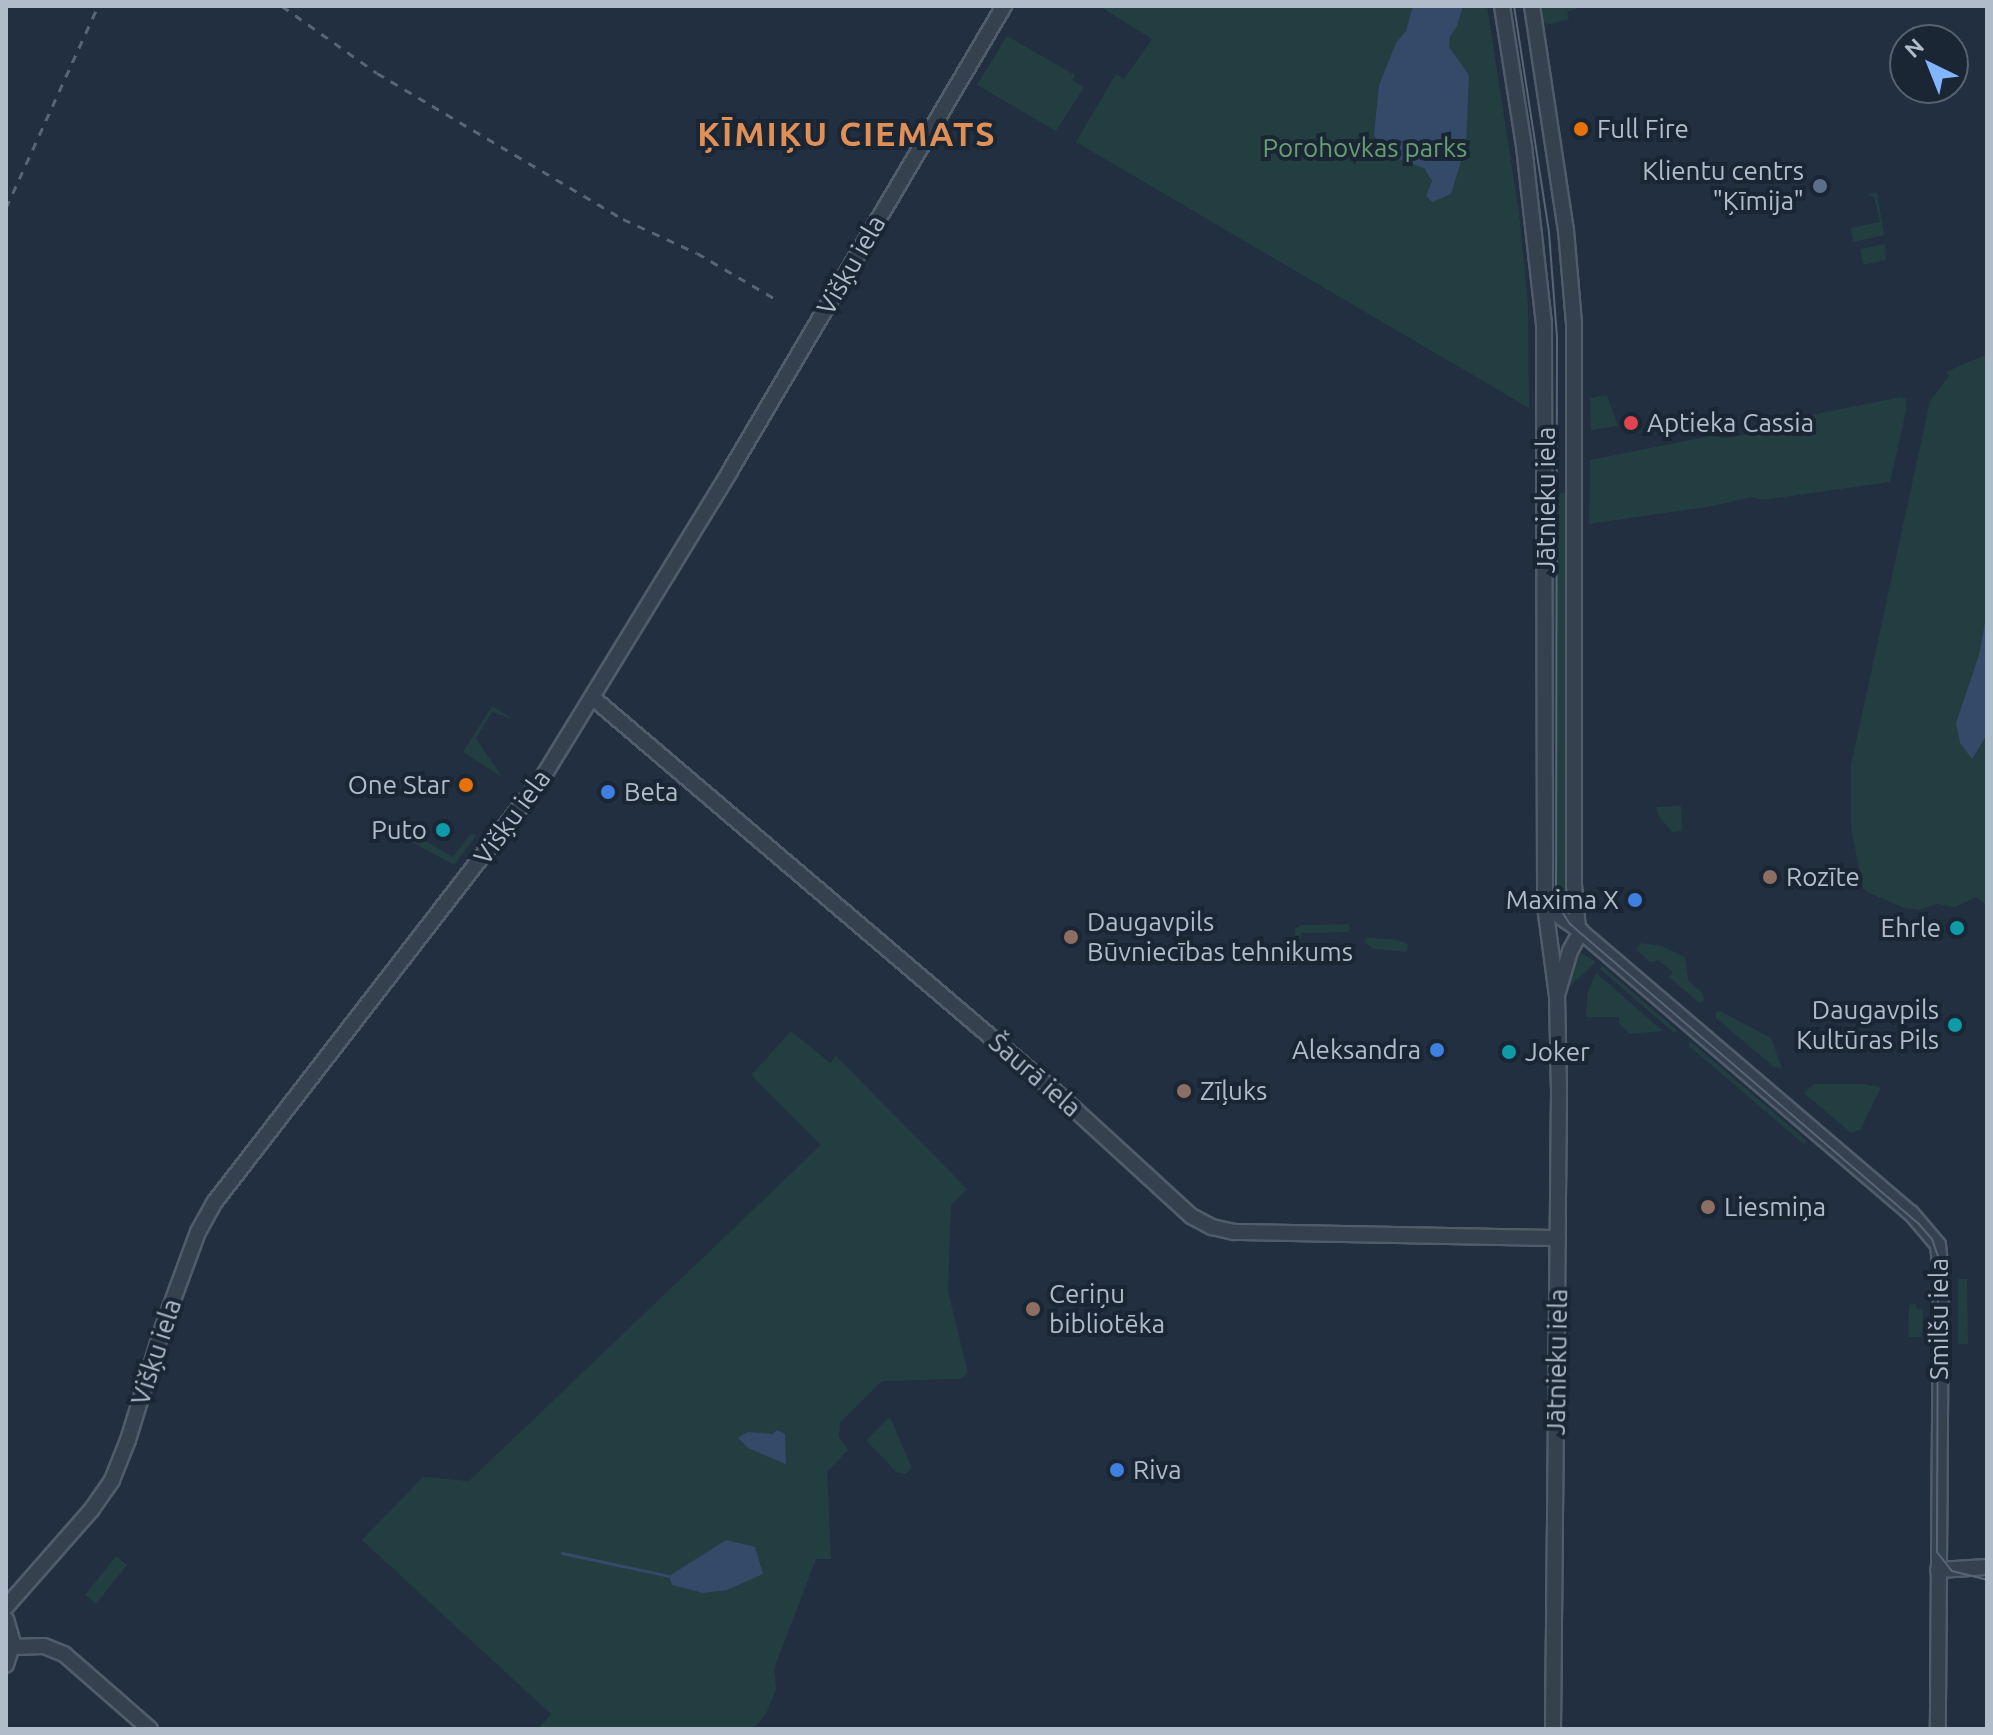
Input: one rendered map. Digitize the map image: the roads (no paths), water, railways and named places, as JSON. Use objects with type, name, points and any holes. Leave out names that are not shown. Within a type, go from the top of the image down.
[{"type":"street","name":"Višķu iela","points":[[6,1607],[92,1509],[112,1480],[128,1440],[163,1327],[198,1232],[214,1203],[520,810],[593,698],[1004,6]]},
{"type":"street","name":"Jātnieku iela","points":[[1502,6],[1536,234],[1544,323],[1545,906],[1557,996],[1553,1729]]},
{"type":"street","name":"Jātnieku iela","points":[[1532,6],[1566,230],[1574,323],[1574,885],[1580,930],[1570,951],[1557,996]]},
{"type":"street","name":"Šaurā iela","points":[[593,698],[1059,1095],[1191,1216],[1212,1227],[1234,1232],[1558,1238]]},
{"type":"street","name":"Smilšu iela","points":[[1545,906],[1580,930],[1911,1213],[1935,1237],[1941,1275],[1938,1729]]},
{"type":"street","points":[[1938,1570],[1987,1567]]},
{"type":"street","points":[[6,1619],[13,1635],[13,1647],[6,1665]]},
{"type":"street","points":[[13,1647],[44,1646],[64,1654],[150,1729]]},
{"type":"water","points":[[1413,6],[1463,6],[1457,26],[1450,36],[1449,47],[1469,75],[1466,145],[1451,194],[1432,202],[1426,196],[1432,181],[1424,168],[1387,155],[1374,135],[1379,85],[1396,43],[1406,31]]},
{"type":"water","points":[[1987,613],[1987,735],[1972,759],[1960,743],[1956,723],[1979,655]]},
{"type":"water","points":[[777,1430],[785,1434],[786,1464],[748,1448],[738,1438],[747,1432],[773,1434]]},
{"type":"water","points":[[726,1540],[755,1547],[763,1574],[727,1590],[703,1593],[672,1585],[669,1576]]},
{"type":"waterway","points":[[562,1553],[669,1576]]},
{"type":"tram line","points":[[1514,6],[1549,233],[1557,337],[1556,902],[1570,924],[1918,1223],[1932,1239],[1938,1256],[1937,1552],[1952,1571],[1987,1580]]},
{"type":"railway","points":[[6,208],[98,6]]},
{"type":"railway","points":[[282,6],[377,73],[623,219],[697,253],[777,300]]},
{"type":"place","name":"Full Fire","points":[[1581,129]]},
{"type":"place","name":"Klientu centrs \"Ķīmija\"","points":[[1820,186]]},
{"type":"place","name":"Aptieka Cassia","points":[[1631,423]]},
{"type":"place","name":"One Star","points":[[466,785]]},
{"type":"place","name":"Beta","points":[[608,792]]},
{"type":"place","name":"Puto","points":[[443,830]]},
{"type":"place","name":"Rozīte","points":[[1770,877]]},
{"type":"place","name":"Maxima X","points":[[1635,900]]},
{"type":"place","name":"Ehrle","points":[[1957,928]]},
{"type":"place","name":"Daugavpils Būvniecības tehnikums","points":[[1071,937]]},
{"type":"place","name":"Daugavpils Kultūras Pils","points":[[1955,1025]]},
{"type":"place","name":"Aleksandra","points":[[1437,1050]]},
{"type":"place","name":"Joker","points":[[1509,1052]]},
{"type":"place","name":"Zīļuks","points":[[1184,1091]]},
{"type":"place","name":"Liesmiņa","points":[[1708,1207]]},
{"type":"place","name":"Ceriņu bibliotēka","points":[[1033,1309]]},
{"type":"place","name":"Riva","points":[[1117,1470]]},
{"type":"district","name":"ĶĪMIĶU CIEMATS","points":[[847,134]]},
{"type":"park label","name":"Porohovkas parks","points":[[1365,148]]}]
